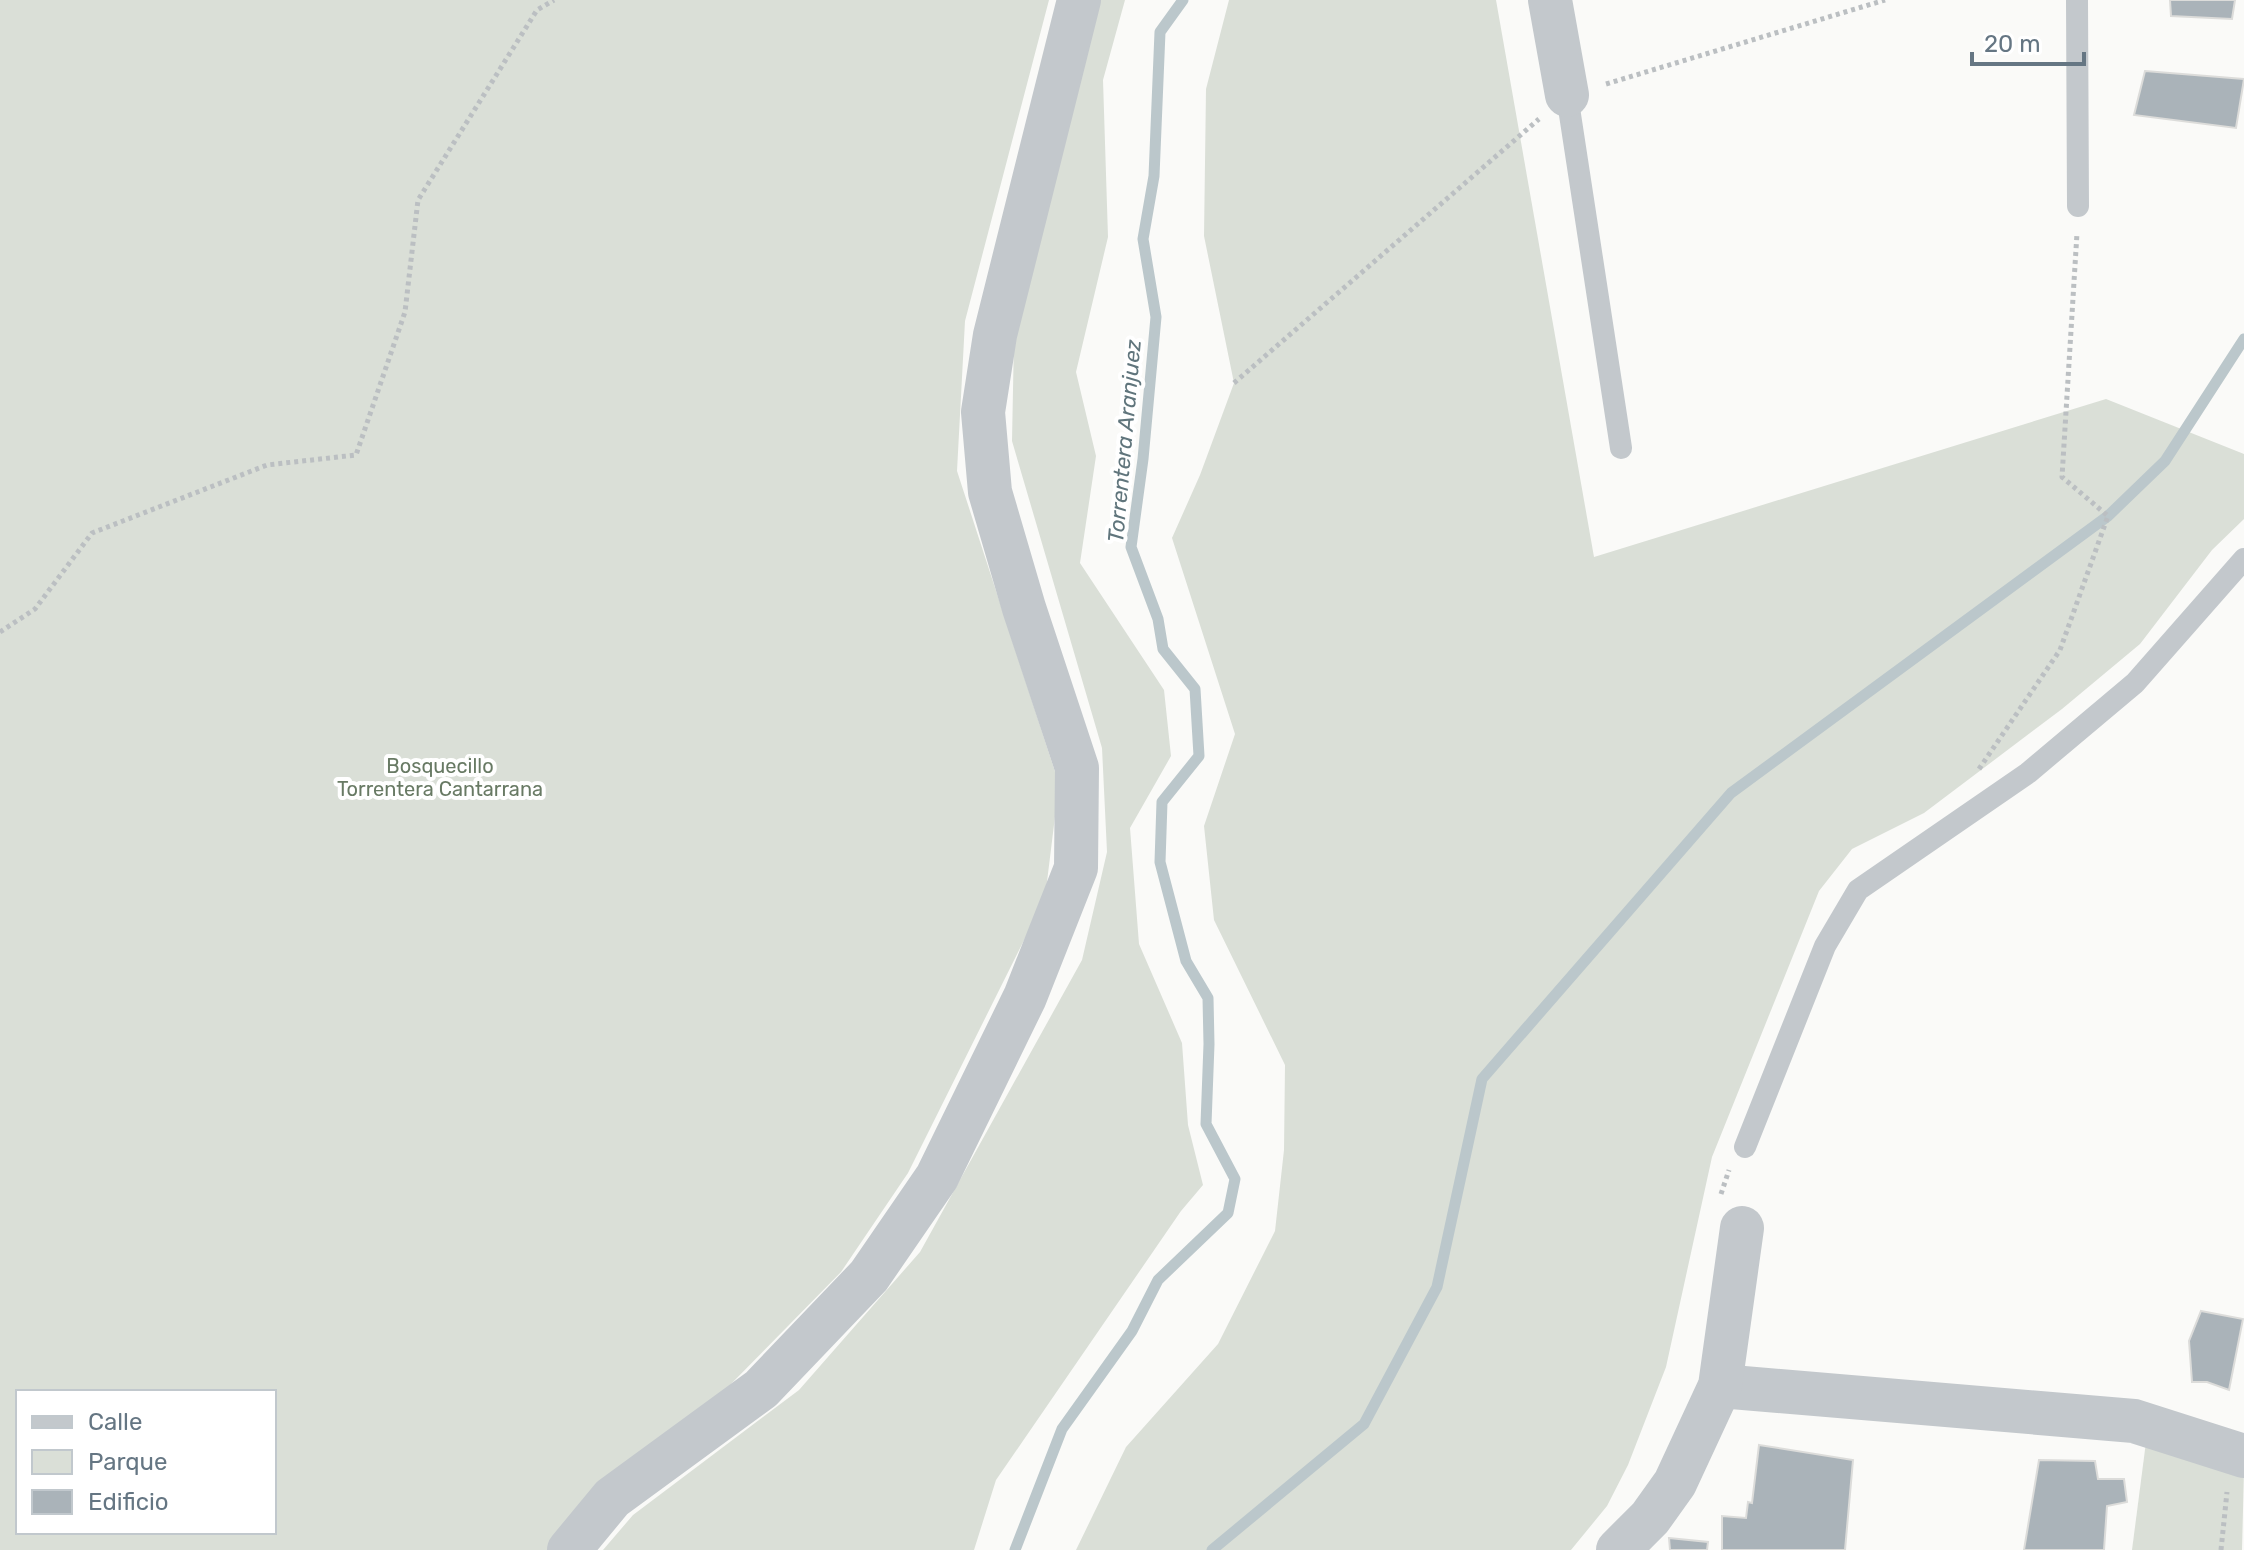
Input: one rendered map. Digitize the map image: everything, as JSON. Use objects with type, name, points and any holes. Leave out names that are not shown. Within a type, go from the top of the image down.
[{"type":"street","points":[[569,1550],[612,1498],[761,1389],[869,1276],[937,1177],[1025,997],[1076,868],[1077,768],[1024,608],[990,492],[983,412],[995,335],[1079,0]]},
{"type":"street","points":[[1550,0],[1567,95]]},
{"type":"street","points":[[1618,1550],[1650,1518],[1675,1483],[1720,1386],[1730,1217]]},
{"type":"street","points":[[1720,1386],[2134,1421],[2238,1454]]},
{"type":"lane","points":[[2077,0],[2078,206]]},
{"type":"lane","points":[[1567,95],[1621,448]]},
{"type":"lane","points":[[1745,1147],[1825,946],[1858,890],[2028,773],[2135,683],[2244,559]]},
{"type":"path","points":[[0,632],[35,609],[92,533],[267,465],[356,455],[405,312],[418,200],[537,10],[554,0]]},
{"type":"path","points":[[1234,383],[1567,95],[1885,0]]},
{"type":"path","points":[[1975,775],[2060,650],[2108,516],[2062,477],[2078,206]]},
{"type":"path","points":[[1730,1217],[1725,1176],[1745,1147]]},
{"type":"path","points":[[2221,1550],[2238,1454]]},
{"type":"green space","name":"Bosquecillo Torrentera Cantarrana","points":[[0,0],[1049,0],[965,321],[957,471],[1059,784],[1045,898],[908,1173],[841,1272],[730,1385],[548,1550],[0,1550]]},
{"type":"green space","points":[[1098,0],[1125,0],[1103,80],[1108,237],[1076,372],[1096,456],[1080,563],[1164,690],[1171,756],[1130,828],[1139,944],[1182,1043],[1188,1125],[1203,1185],[1181,1211],[996,1480],[974,1550],[603,1550],[633,1515],[799,1390],[920,1252],[1082,960],[1107,852],[1102,748],[1012,441],[1014,338]]},
{"type":"green space","points":[[1229,0],[1496,0],[1594,557],[2106,399],[2244,454],[2244,519],[2212,550],[2140,644],[2062,709],[1924,813],[1852,849],[1819,891],[1712,1157],[1666,1367],[1628,1465],[1607,1506],[1571,1550],[1076,1550],[1126,1447],[1218,1344],[1275,1231],[1284,1150],[1285,1065],[1214,920],[1204,826],[1235,734],[1172,538],[1200,475],[1234,383],[1204,236],[1206,89]]},
{"type":"green space","points":[[2146,1442],[2244,1470],[2242,1550],[2132,1550]]},
{"type":"building","points":[[2170,0],[2235,0],[2232,19],[2171,16]]},
{"type":"building","points":[[2145,71],[2244,79],[2236,128],[2134,115]]},
{"type":"building","points":[[2201,1311],[2243,1319],[2229,1390],[2207,1382],[2192,1382],[2189,1341]]},
{"type":"building","points":[[1759,1445],[1853,1460],[1845,1550],[1722,1550],[1722,1516],[1746,1518],[1748,1502],[1752,1503]]},
{"type":"building","points":[[2039,1460],[2095,1461],[2098,1479],[2124,1479],[2127,1502],[2107,1506],[2104,1550],[2024,1550]]},
{"type":"building","points":[[1669,1538],[1708,1542],[1707,1550],[1670,1550]]},
{"type":"waterway","name":"Torrentera Aranjuez","points":[[1015,1550],[1062,1429],[1132,1331],[1158,1280],[1228,1213],[1235,1179],[1206,1124],[1208,998],[1186,961],[1160,862],[1162,802],[1199,756],[1195,689],[1163,649],[1158,619],[1131,547],[1143,459],[1156,317],[1143,239],[1154,176],[1160,32],[1183,0]]},
{"type":"waterway","points":[[1212,1550],[1364,1424],[1437,1287],[1482,1079],[1731,793],[2108,516],[2165,461],[2244,339]]}]
